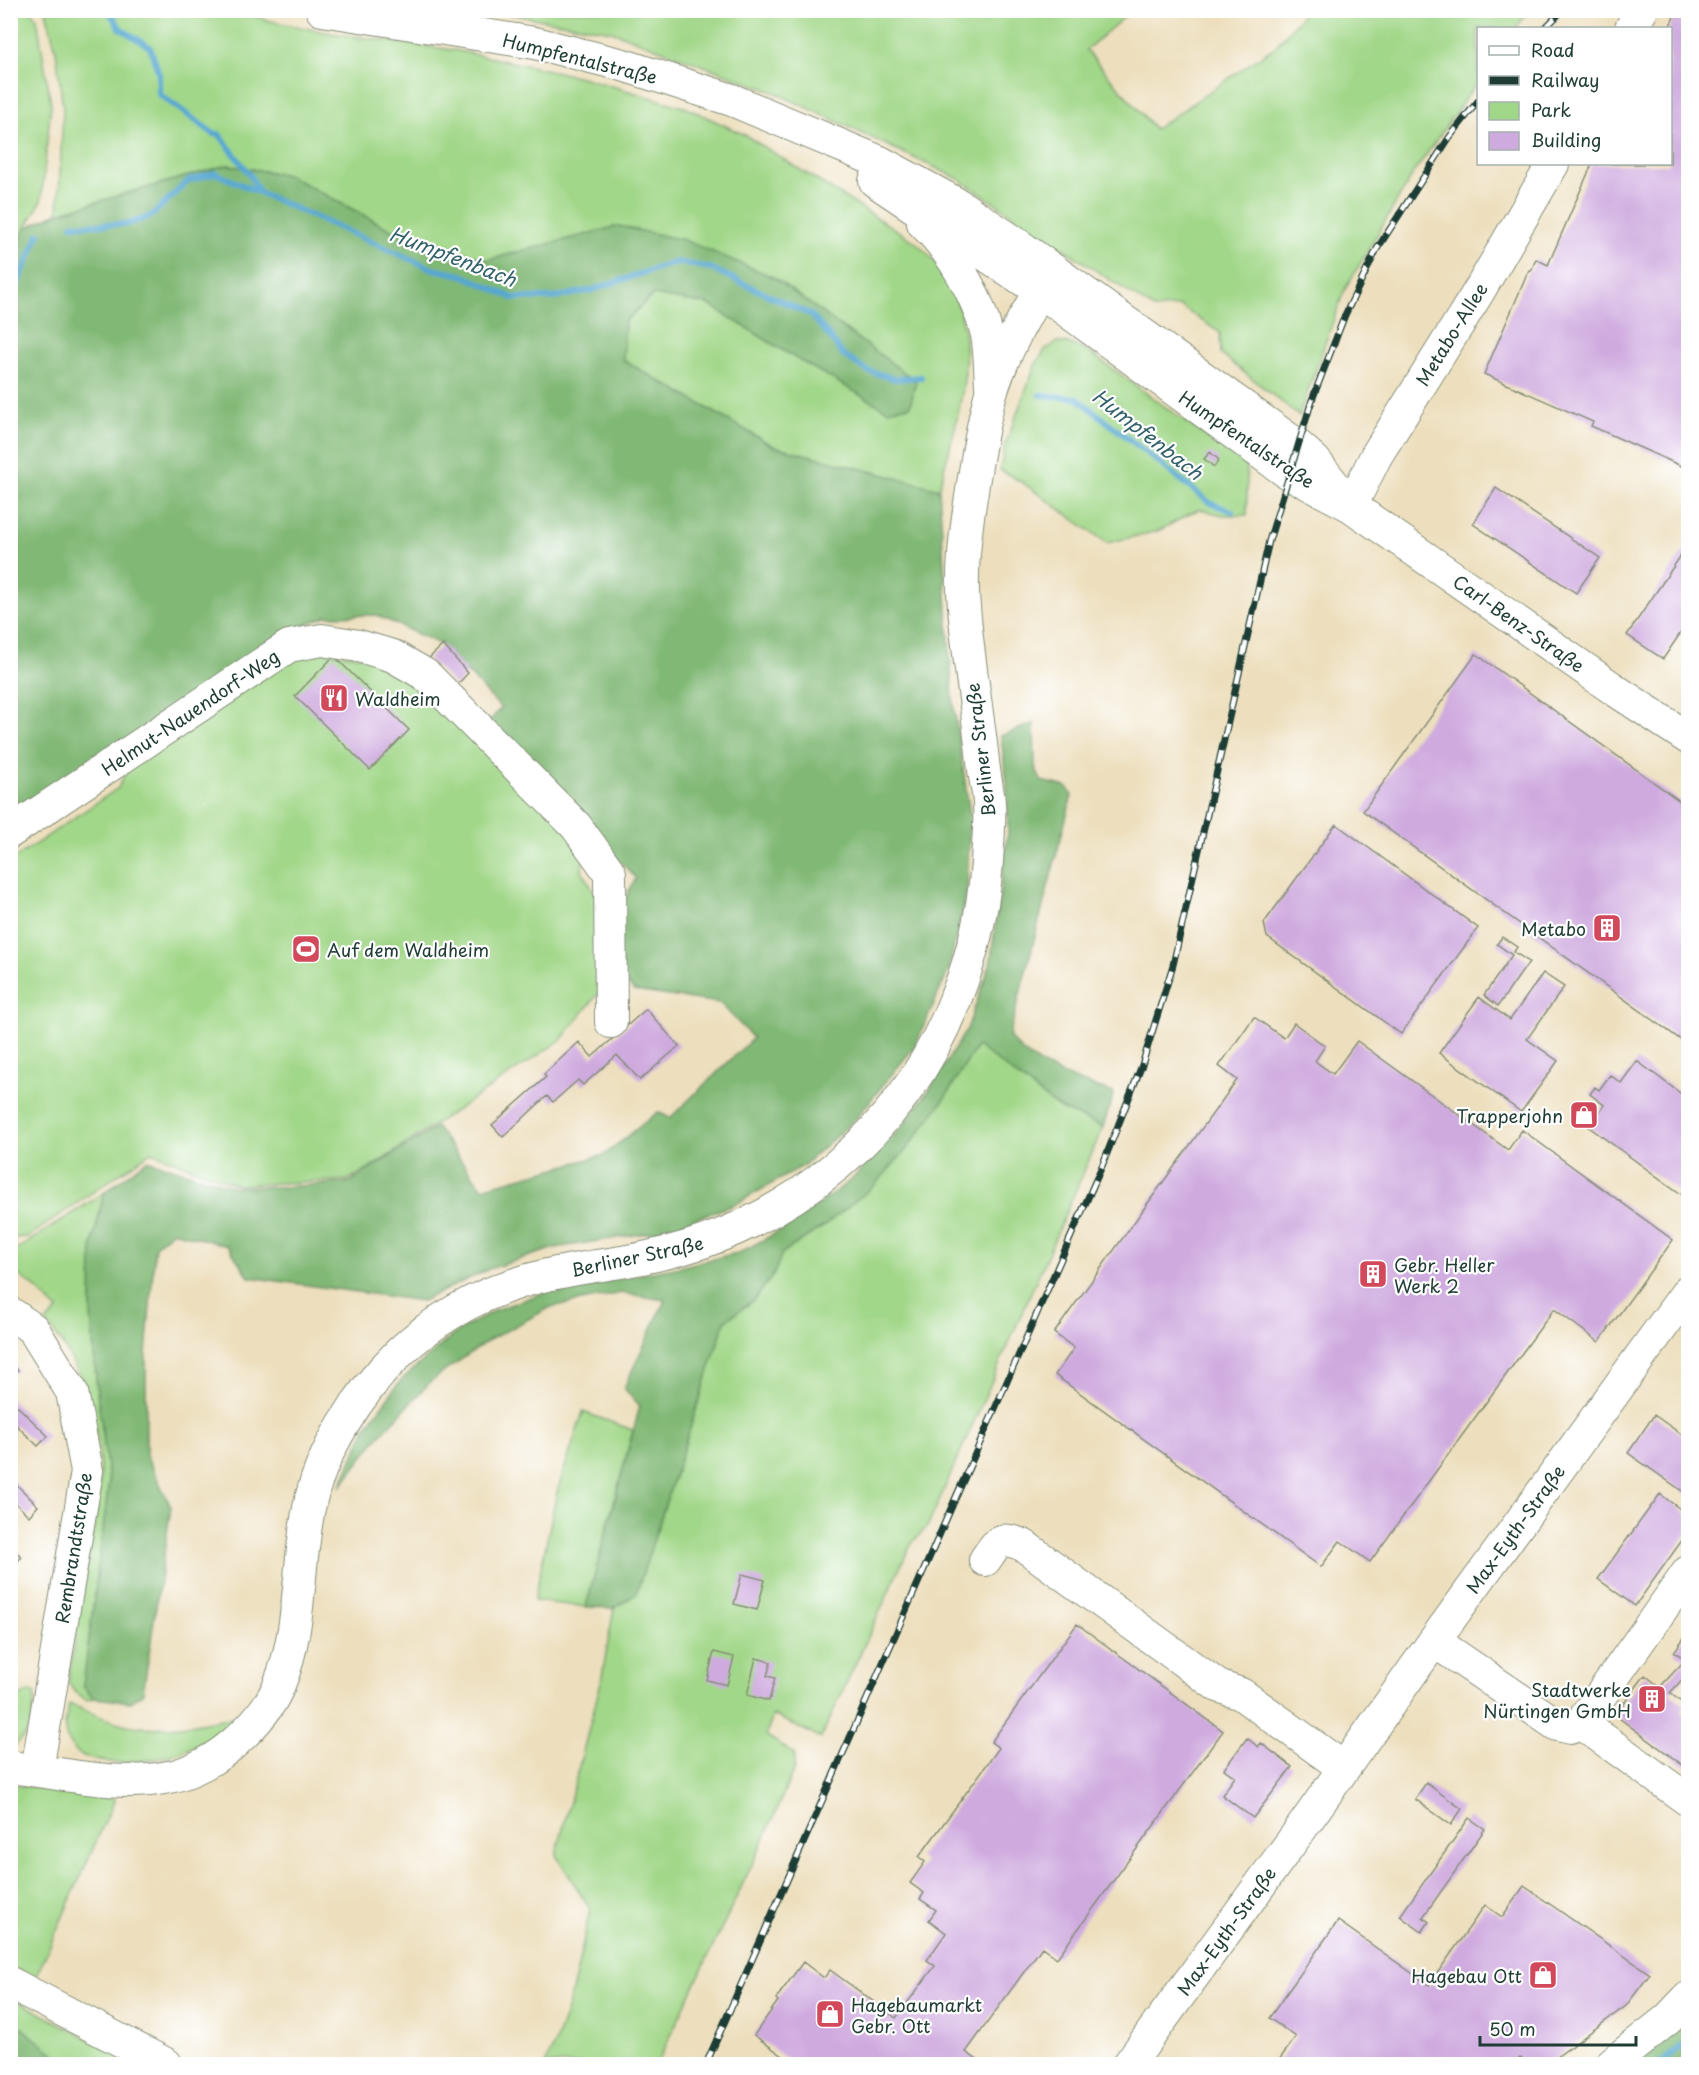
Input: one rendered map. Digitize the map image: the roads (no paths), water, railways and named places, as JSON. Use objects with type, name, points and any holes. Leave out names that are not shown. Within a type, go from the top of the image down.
[{"type":"street","name":"Humpfentalstraße","points":[[322,10],[535,43],[623,65],[732,100],[880,162],[959,205],[1047,281],[1288,472],[1351,506]]},
{"type":"street","points":[[1632,27],[1641,10]]},
{"type":"street","name":"Humpfentalstraße","points":[[795,128],[884,186],[1047,281]]},
{"type":"street","name":"Metabo-Allee","points":[[1351,506],[1376,456],[1479,291],[1552,165]]},
{"type":"street","points":[[884,186],[932,232],[957,265],[974,298],[987,335],[992,393]]},
{"type":"street","name":"Berliner Straße","points":[[24,1769],[130,1781],[172,1777],[215,1758],[252,1726],[274,1696],[293,1638],[299,1571],[309,1504],[318,1479],[328,1454],[355,1406],[398,1354],[450,1313],[498,1290],[546,1275],[678,1250],[734,1231],[758,1219],[807,1188],[853,1152],[897,1103],[916,1076],[934,1048],[954,1005],[979,925],[986,884],[989,806],[967,642],[963,584],[964,540],[974,473],[992,393],[1019,327],[1047,281]]},
{"type":"street","name":"Carl-Benz-Straße","points":[[1351,506],[1615,690],[1689,738]]},
{"type":"street","name":"Helmut-Nauendorf-Weg","points":[[10,832],[289,646],[322,640],[359,646],[393,656],[426,675],[464,711],[576,826],[610,873],[611,1022]]},
{"type":"street","name":"Max-Eyth-Straße","points":[[1129,2064],[1689,1292]]},
{"type":"street","name":"Rembrandtstraße","points":[[10,1313],[33,1329],[72,1392],[87,1471],[24,1769]]},
{"type":"street","points":[[985,1560],[997,1542],[1008,1539],[1023,1545],[1218,1686],[1241,1695],[1344,1768]]},
{"type":"street","points":[[1434,1641],[1557,1725],[1570,1728],[1581,1723],[1689,1572]]},
{"type":"street","points":[[1581,1723],[1689,1800]]},
{"type":"street","points":[[10,1983],[166,2064]]},
{"type":"street","points":[[1611,2064],[1668,2019],[1689,1998]]},
{"type":"waterway","points":[[108,10],[121,29],[150,47],[159,74],[159,94],[214,134],[219,134],[250,175],[259,192]]},
{"type":"waterway","name":"Humpfenbach","points":[[72,225],[128,224],[151,216],[188,181],[215,173],[433,269],[462,275],[513,298],[553,298],[592,290],[676,262],[710,268],[811,315],[843,355],[868,371],[896,379],[921,377]]},
{"type":"waterway","name":"Humpfenbach","points":[[10,301],[39,234]]},
{"type":"waterway","name":"Humpfenbach","points":[[1040,395],[1077,398],[1210,503],[1232,511]]},
{"type":"waterway","points":[[1660,2064],[1688,2041]]},
{"type":"railway","points":[[1546,27],[1563,10]]},
{"type":"railway","points":[[706,2064],[1102,1166],[1142,1065],[1173,965],[1269,541],[1312,400],[1345,315],[1377,249],[1449,138],[1477,102]]},
{"type":"place","name":"Waldheim","points":[[334,698]]},
{"type":"place","name":"Metabo","points":[[1607,928]]},
{"type":"place","name":"Auf dem Waldheim","points":[[306,949]]},
{"type":"place","name":"Trapperjohn","points":[[1584,1115]]},
{"type":"place","name":"Gebr. Heller Werk 2","points":[[1373,1274]]},
{"type":"place","name":"Stadtwerke Nürtingen GmbH","points":[[1652,1699]]},
{"type":"place","name":"Hagebau Ott","points":[[1543,1975]]},
{"type":"place","name":"Hagebaumarkt Gebr. Ott","points":[[830,2014]]}]
